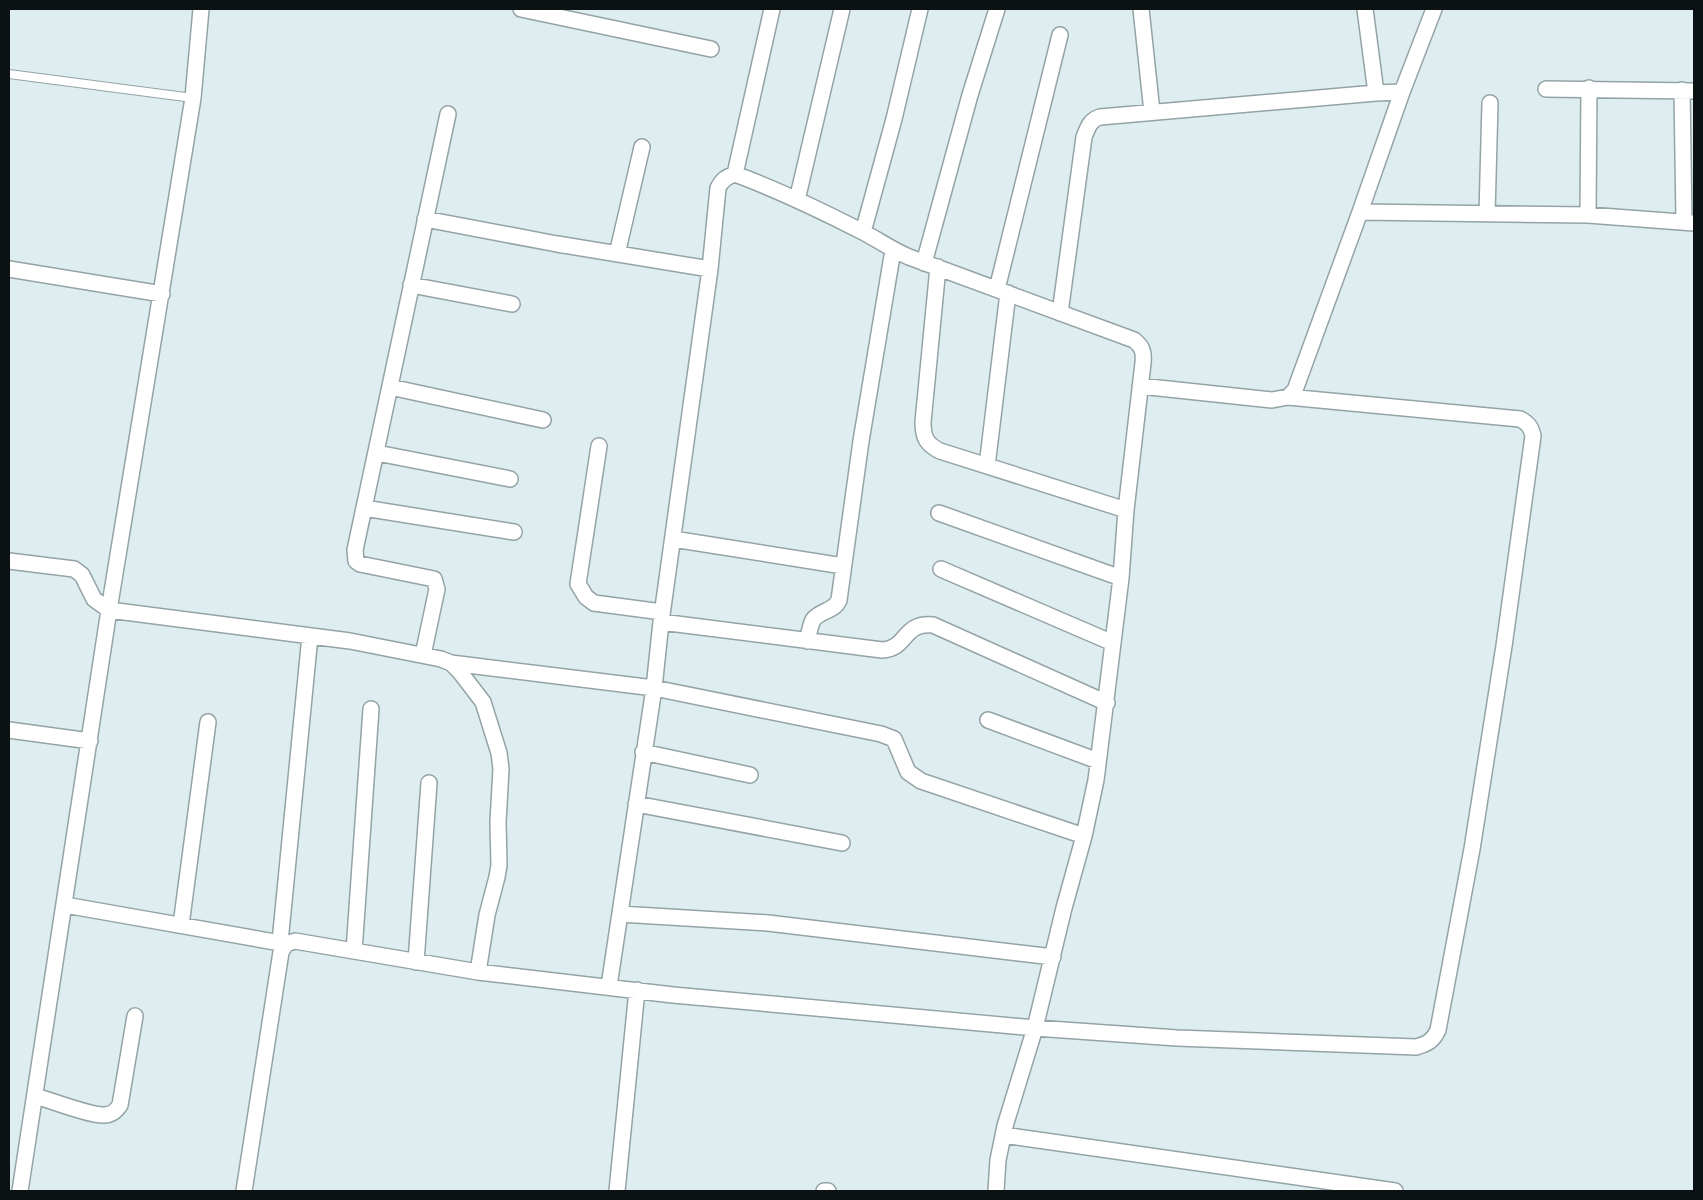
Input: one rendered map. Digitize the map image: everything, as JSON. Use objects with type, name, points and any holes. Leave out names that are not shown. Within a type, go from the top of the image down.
[{"type":"street","points":[[20,1191],[109,610],[193,98],[202,9]]},
{"type":"street","points":[[522,9],[711,49]]},
{"type":"street","points":[[735,174],[772,9]]},
{"type":"street","points":[[798,200],[842,9]]},
{"type":"street","points":[[863,232],[894,119],[920,9]]},
{"type":"street","points":[[997,9],[970,95],[931,265],[923,422],[925,439],[930,446],[940,451],[1126,510]]},
{"type":"street","points":[[1141,9],[1152,112]]},
{"type":"street","points":[[1365,9],[1376,93]]},
{"type":"street","points":[[1288,397],[1294,390],[1434,9]]},
{"type":"street","points":[[986,466],[1002,291],[1060,36]]},
{"type":"street","points":[[1360,212],[1588,216],[1689,222],[1688,91],[1546,88]]},
{"type":"street","points":[[1588,216],[1589,88]]},
{"type":"street","points":[[1060,313],[1084,137],[1087,128],[1094,119],[1152,112],[1402,92]]},
{"type":"street","points":[[1487,214],[1490,103]]},
{"type":"street","points":[[423,655],[437,589],[434,579],[429,576],[366,566],[356,561],[355,550],[448,114]]},
{"type":"street","points":[[617,254],[642,146]]},
{"type":"street","points":[[609,986],[654,688],[710,269],[718,188],[721,182],[728,176],[735,174],[798,200],[863,232],[893,250],[1134,340],[1140,344],[1144,355],[1107,702],[1096,780],[1084,836],[1064,908],[1035,1028],[1003,1135],[998,1160],[996,1191]]},
{"type":"street","points":[[426,219],[710,269]]},
{"type":"street","points":[[807,641],[815,618],[837,605],[861,441],[893,250]]},
{"type":"street","points":[[9,269],[162,294]]},
{"type":"street","points":[[411,285],[512,304]]},
{"type":"street","points":[[65,905],[283,943],[300,941],[478,972],[673,995],[1035,1028],[1177,1038],[1416,1047],[1426,1044],[1434,1038],[1438,1030],[1472,849],[1533,436],[1531,428],[1527,422],[1520,419],[1288,397],[1272,400],[1140,386]]},
{"type":"street","points":[[390,387],[543,420]]},
{"type":"street","points":[[599,446],[578,584],[586,597],[594,603],[662,617],[807,641],[888,650],[897,646],[915,627],[925,624],[933,625],[1107,702]]},
{"type":"street","points":[[377,453],[510,480]]},
{"type":"street","points":[[364,508],[514,532]]},
{"type":"street","points":[[939,513],[1121,578]]},
{"type":"street","points":[[673,539],[843,566]]},
{"type":"street","points":[[9,561],[74,569],[82,575],[94,599],[109,610],[350,640],[423,655],[451,663],[654,688],[890,736],[898,746],[908,772],[921,781],[1084,836]]},
{"type":"street","points":[[941,569],[1113,644]]},
{"type":"street","points":[[244,1191],[283,943],[310,636]]},
{"type":"street","points":[[451,663],[466,678],[483,702],[499,754],[501,769],[498,822],[499,864],[487,915],[478,972]]},
{"type":"street","points":[[354,951],[371,709]]},
{"type":"street","points":[[988,720],[1098,761]]},
{"type":"street","points":[[181,925],[208,722]]},
{"type":"street","points":[[9,730],[90,741]]},
{"type":"street","points":[[643,752],[750,775]]},
{"type":"street","points":[[416,962],[429,783]]},
{"type":"street","points":[[636,804],[842,844]]},
{"type":"street","points":[[620,914],[768,924],[1053,956]]},
{"type":"street","points":[[617,1191],[637,990]]},
{"type":"street","points":[[35,1096],[99,1115],[111,1114],[117,1110],[120,1105],[135,1016]]},
{"type":"street","points":[[1003,1135],[1395,1191]]},
{"type":"lane","points":[[9,74],[193,98]]}]
